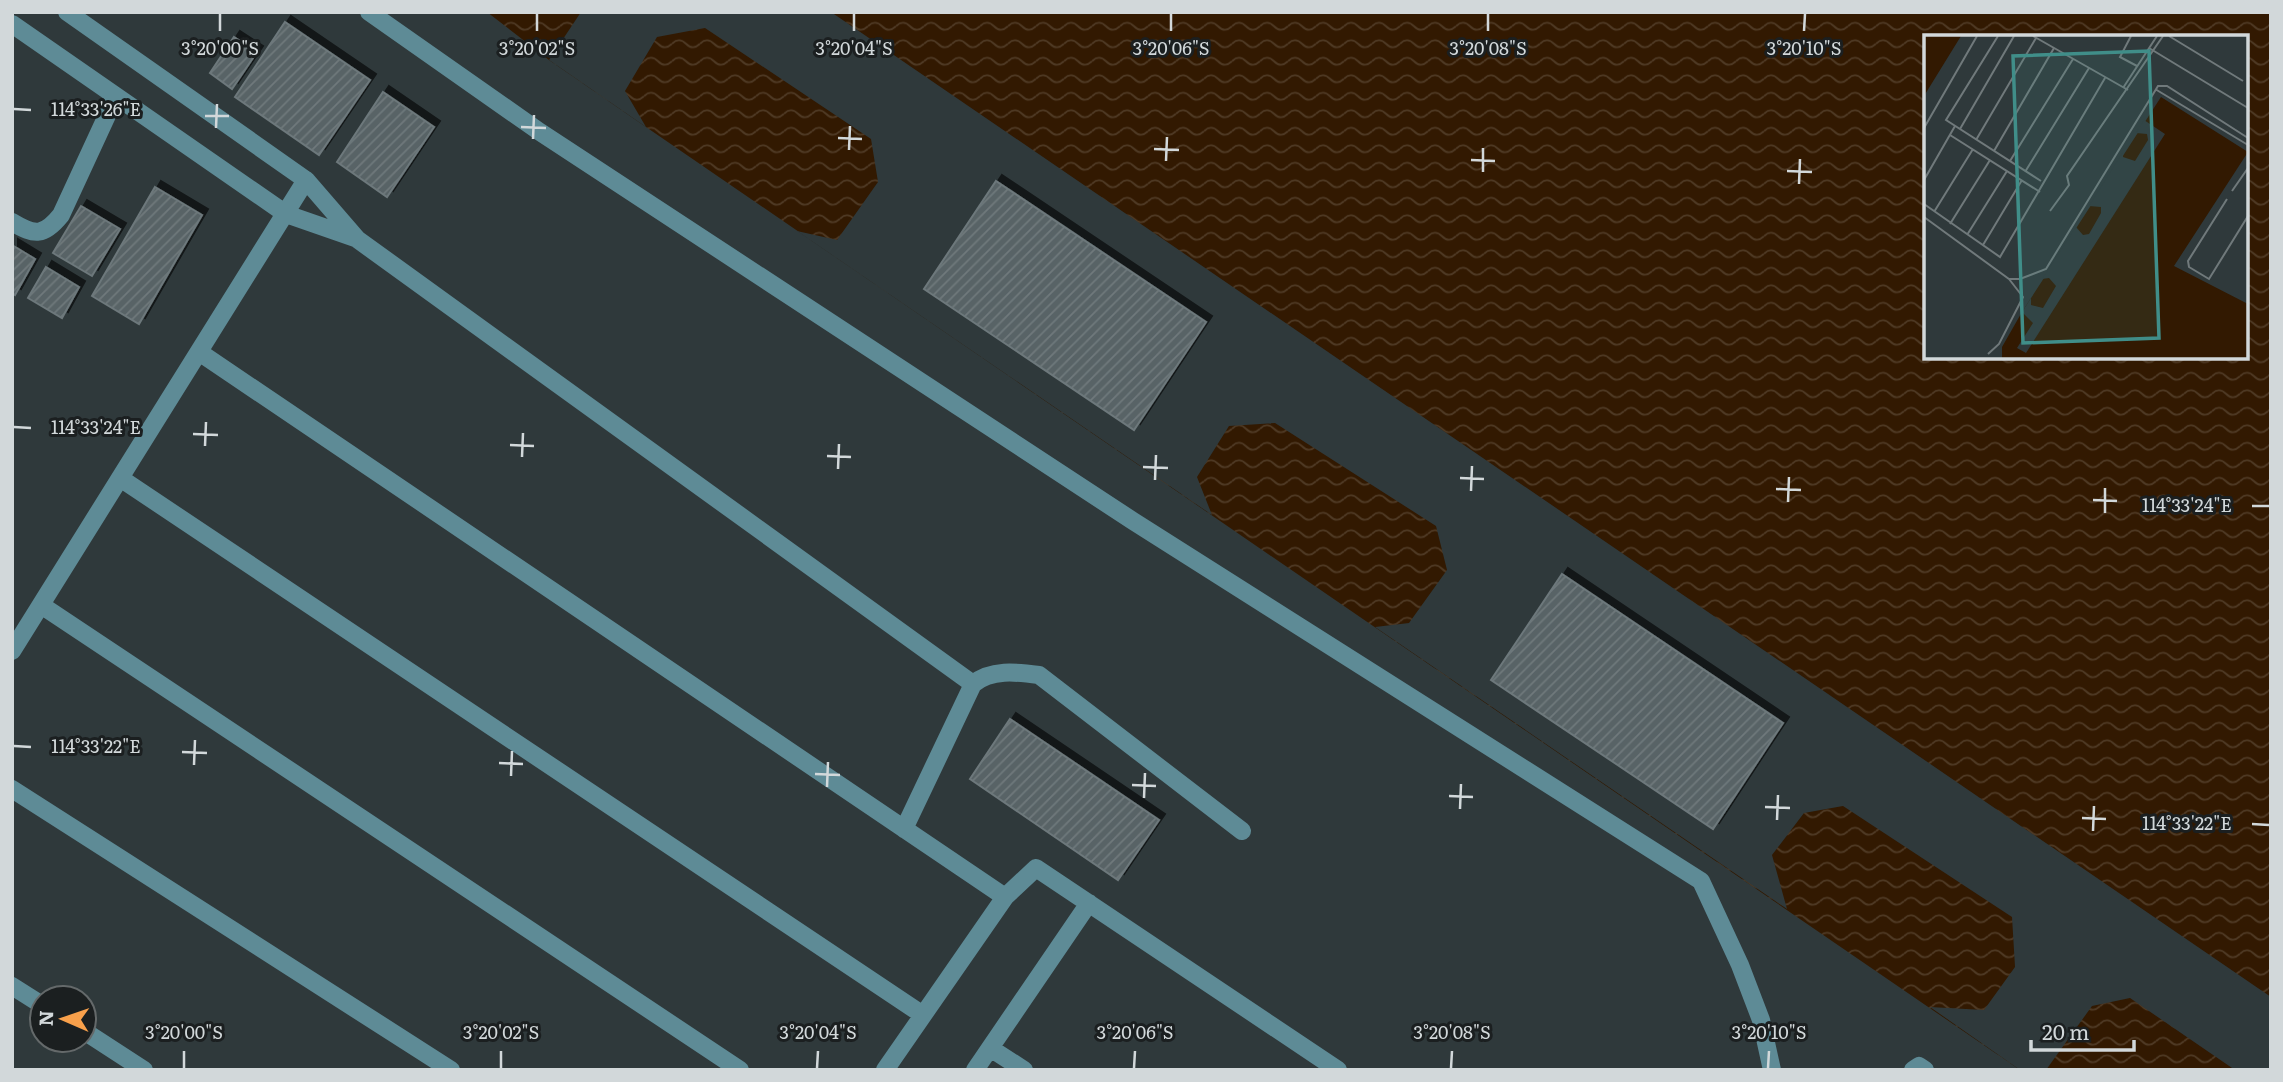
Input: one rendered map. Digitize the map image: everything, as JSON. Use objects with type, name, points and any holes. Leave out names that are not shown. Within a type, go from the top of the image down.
[{"type":"lane","points":[[67,12],[306,180],[357,239],[973,684]]},
{"type":"lane","points":[[369,12],[540,132],[1133,522],[1701,881],[1753,998],[1761,1020],[1772,1070]]},
{"type":"lane","points":[[12,24],[286,214],[357,239]]},
{"type":"lane","points":[[12,222],[24,229],[40,233],[51,227],[61,215],[116,96]]},
{"type":"lane","points":[[12,651],[306,180]]},
{"type":"lane","points":[[199,352],[1005,897]]},
{"type":"lane","points":[[120,478],[923,1015]]},
{"type":"lane","points":[[41,605],[740,1070]]},
{"type":"lane","points":[[904,829],[973,684],[983,676],[1020,672],[1039,675],[1242,831]]},
{"type":"lane","points":[[12,789],[451,1070]]},
{"type":"lane","points":[[884,1070],[1005,897],[1036,868],[1338,1070]]},
{"type":"lane","points":[[975,1070],[1089,903]]},
{"type":"lane","points":[[12,986],[28,996]]},
{"type":"lane","points":[[98,1040],[144,1070]]},
{"type":"lane","points":[[990,1048],[1024,1070]]},
{"type":"lane","points":[[1913,1070],[1919,1066],[1925,1070]]},
{"type":"water","points":[[487,12],[2271,12],[2271,1070],[2020,1070],[549,60]]},
{"type":"pier","points":[[581,12],[831,12],[2271,997],[2271,1070],[2235,1070],[2130,998],[2092,1006],[2046,1070],[2020,1070],[1930,1007],[1984,1010],[2015,967],[2012,917],[1843,806],[1804,813],[1772,855],[1787,909],[1375,627],[1409,623],[1447,570],[1436,526],[1275,423],[1229,426],[1197,477],[1212,515],[797,231],[837,240],[878,182],[871,139],[705,28],[657,37],[625,91],[646,127],[549,60]]},
{"type":"building","points":[[285,22],[370,80],[319,155],[235,97]]},
{"type":"building","points":[[234,37],[257,52],[232,89],[210,73]]},
{"type":"building","points":[[383,92],[434,127],[387,197],[337,162]]},
{"type":"building","points":[[996,181],[1206,322],[1134,430],[924,289]]},
{"type":"building","points":[[155,187],[202,215],[139,324],[92,296]]},
{"type":"building","points":[[81,206],[120,229],[92,276],[53,253]]},
{"type":"building","points":[[12,245],[35,259],[15,295],[12,293]]},
{"type":"building","points":[[46,267],[79,287],[62,318],[28,298]]},
{"type":"building","points":[[1562,574],[1783,723],[1713,829],[1491,680]]},
{"type":"building","points":[[1010,719],[1159,820],[1118,880],[970,779]]}]
